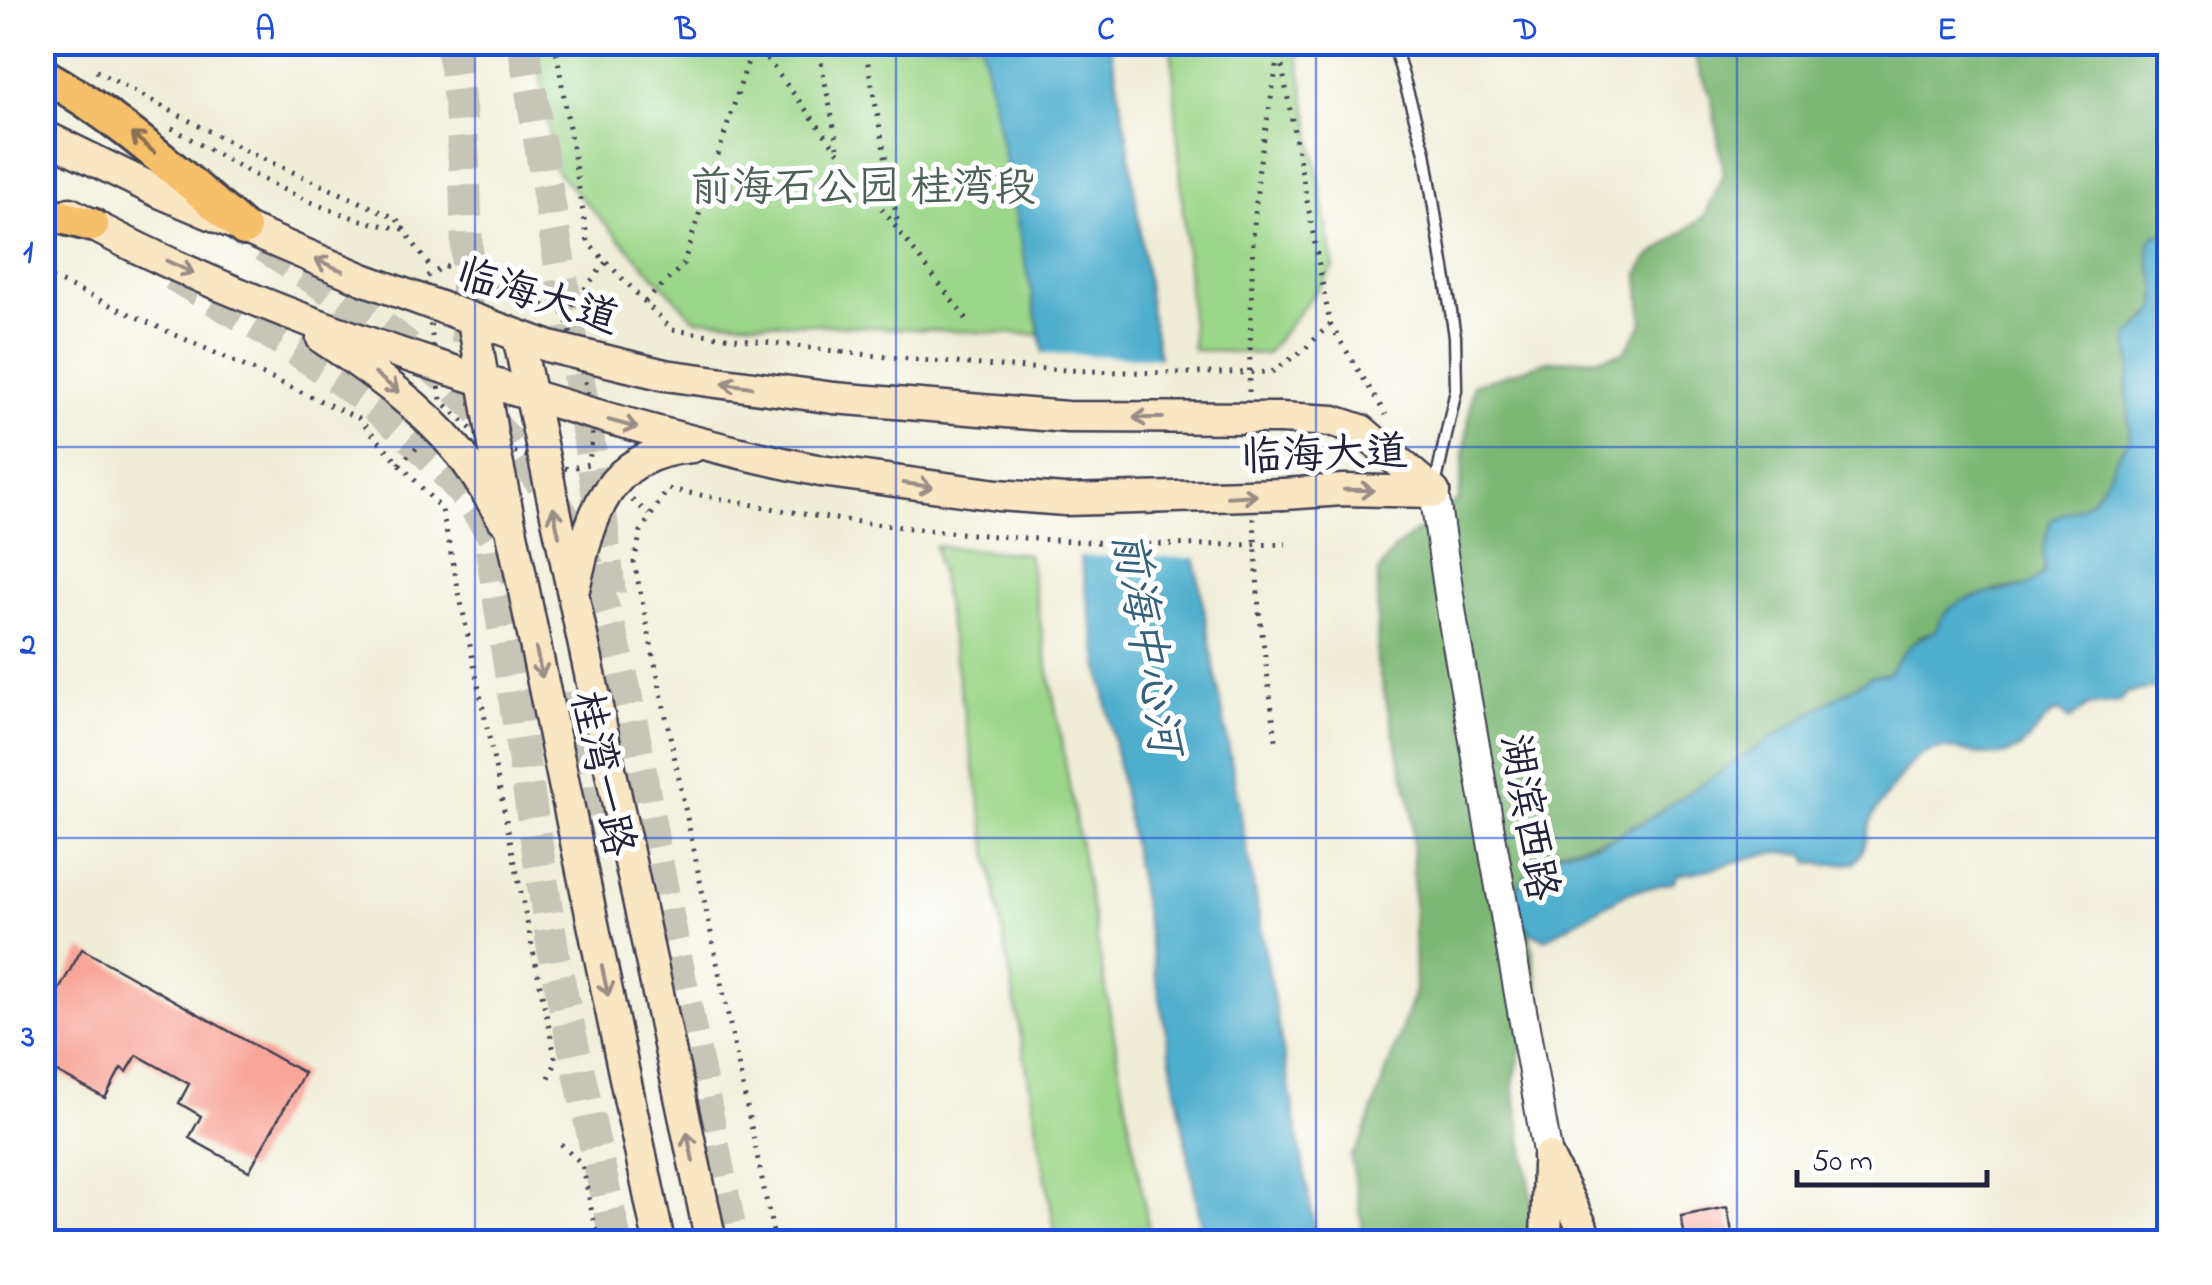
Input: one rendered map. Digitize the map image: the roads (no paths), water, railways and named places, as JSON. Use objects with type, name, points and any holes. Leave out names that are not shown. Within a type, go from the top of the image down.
[{"type":"main road","points":[[42,74],[86,98],[244,228]]},
{"type":"main road","name":"临海大道","points":[[42,135],[244,228],[472,320],[576,355],[665,375],[834,398],[1049,416],[1334,421],[1361,430],[1434,492]]},
{"type":"main road","name":"临海大道","points":[[42,198],[92,225],[278,309],[529,396],[706,446],[822,470],[981,494],[1065,500],[1343,490],[1434,492]]},
{"type":"main road","points":[[42,212],[92,225]]},
{"type":"main road","points":[[278,309],[373,372],[438,428],[463,457],[512,533]]},
{"type":"main road","name":"桂湾一路","points":[[472,320],[658,1242]]},
{"type":"main road","name":"桂湾一路","points":[[518,336],[711,1242]]},
{"type":"main road","points":[[572,596],[593,517],[620,474],[639,460],[664,450],[706,446]]},
{"type":"main road","name":"湖滨西路","points":[[1546,1242],[1548,1157]]},
{"type":"main road","name":"湖滨西路","points":[[1548,1157],[1582,1227],[1585,1242]]},
{"type":"street","name":"湖滨西路","points":[[1434,492],[1453,622],[1548,1157]]},
{"type":"lane","points":[[1393,42],[1425,152],[1455,336],[1456,390],[1434,492]]},
{"type":"water","name":"前海中心河","points":[[981,43],[1110,43],[1151,313],[1317,1242],[1204,1242],[1040,335]]},
{"type":"water","points":[[2155,234],[2169,235],[2169,682],[2127,693],[2120,702],[2088,706],[2069,720],[2059,711],[2052,714],[2014,751],[1987,755],[1950,749],[1924,754],[1910,764],[1874,814],[1862,852],[1854,863],[1826,865],[1810,862],[1805,854],[1755,856],[1679,874],[1673,882],[1627,893],[1545,939],[1529,931],[1511,898],[1545,857],[1595,844],[1642,823],[1820,707],[1872,676],[1889,673],[1909,647],[1936,631],[1941,618],[1961,602],[2026,586],[2045,571],[2043,551],[2051,519],[2081,506],[2096,494],[2130,439],[2128,337],[2156,306],[2157,287],[2149,252]]},
{"type":"tunnel","points":[[451,42],[464,154],[467,342]]},
{"type":"tunnel","points":[[523,42],[602,520],[610,594]]},
{"type":"tunnel","points":[[264,246],[378,324],[450,382],[514,448],[569,525],[606,614],[629,708],[733,1242]]},
{"type":"tunnel","points":[[173,275],[327,371],[399,427],[470,501],[519,583]]},
{"type":"tunnel","points":[[491,549],[555,962],[616,1242]]},
{"type":"tunnel","points":[[559,694],[586,818]]},
{"type":"park label","name":"前海石公园 桂湾段","points":[[863,185]]}]
